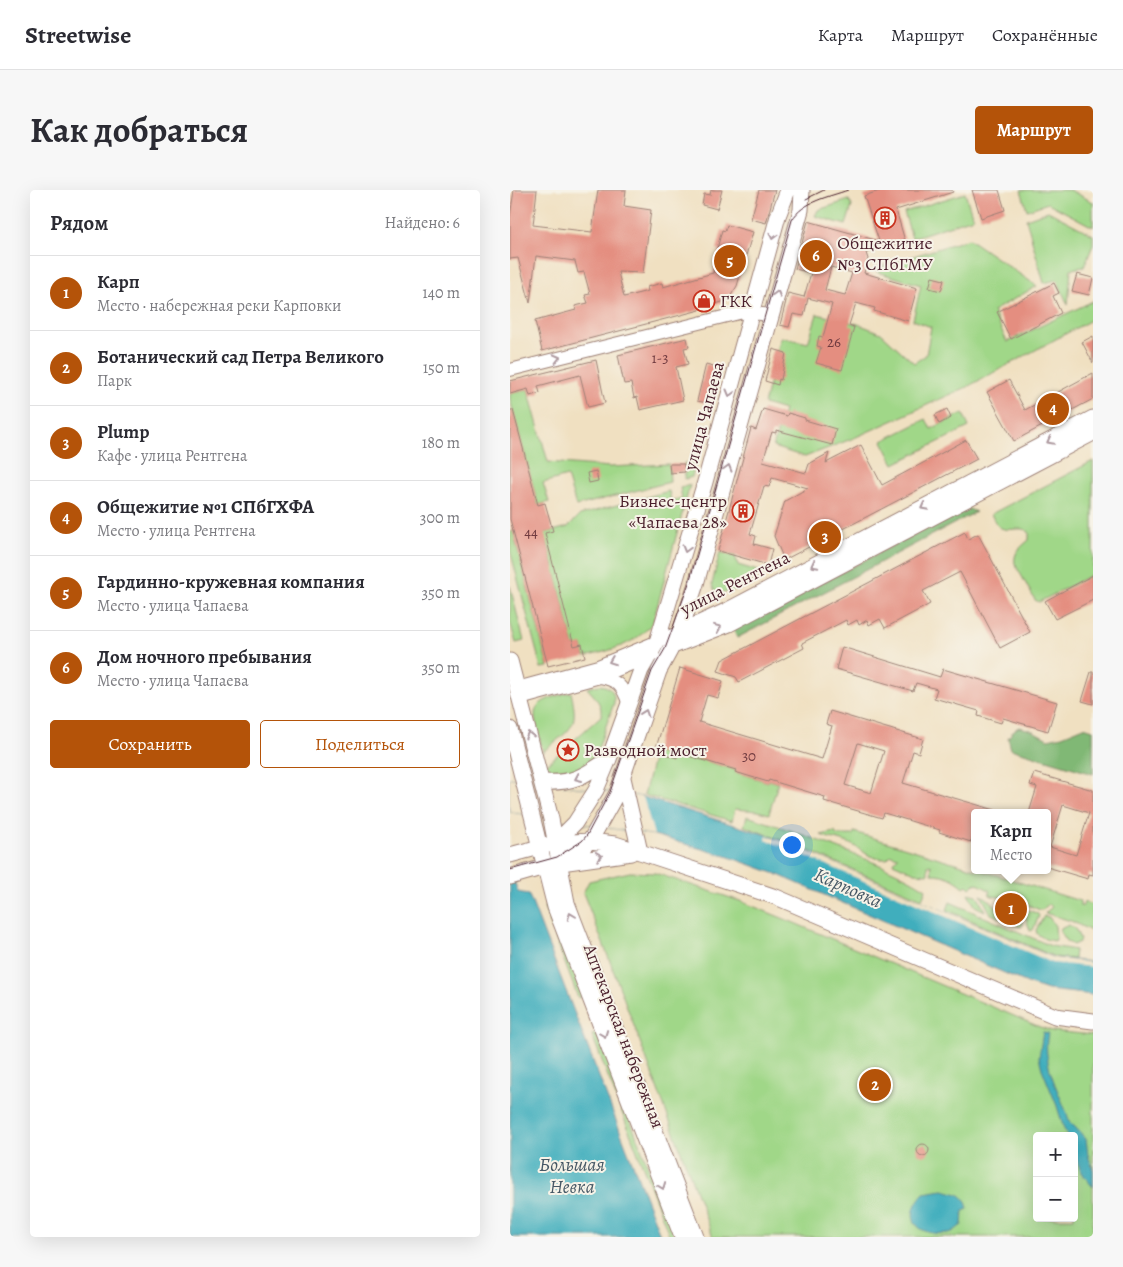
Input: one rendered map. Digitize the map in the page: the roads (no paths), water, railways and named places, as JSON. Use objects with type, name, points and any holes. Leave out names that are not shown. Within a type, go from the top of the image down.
[{"type":"street","name":"улица Чапаева","points":[[555,842],[575,823],[596,790],[641,670],[657,642],[705,482],[778,216],[788,190]]},
{"type":"street","name":"улица Чапаева","points":[[640,852],[622,794],[623,776],[659,671],[680,632],[696,584],[801,210],[802,190]]},
{"type":"street","points":[[510,370],[743,312],[771,316]]},
{"type":"street","name":"улица Рентгена","points":[[518,694],[598,666],[728,610],[1093,418]]},
{"type":"street","name":"улица Рентгена","points":[[518,694],[600,677],[728,624],[1093,433]]},
{"type":"street","points":[[510,661],[551,819],[555,842],[552,865]]},
{"type":"street","points":[[600,677],[617,683],[624,690],[628,702]]},
{"type":"street","name":"Аптекарская набережная","points":[[510,729],[540,847],[552,865],[696,1237]]},
{"type":"street","points":[[542,782],[567,782],[578,778],[609,759]]},
{"type":"street","points":[[552,865],[576,853],[590,841],[622,794]]},
{"type":"street","points":[[510,855],[555,842],[590,841],[614,844],[776,897],[1055,1016],[1093,1020]]},
{"type":"street","points":[[511,877],[552,865],[615,854],[640,852]]},
{"type":"street","name":"Аптекарская набережная","points":[[552,865],[554,907],[682,1237]]},
{"type":"water","name":"Карповка","points":[[510,778],[643,797],[770,836],[1054,958],[1093,962],[1093,995],[1048,990],[1032,985],[776,874],[726,856],[654,835],[510,812]]},
{"type":"water","name":"Большая Невка","points":[[510,869],[518,892],[528,894],[531,900],[661,1237],[510,1237]]},
{"type":"water","points":[[1043,1032],[1048,1033],[1047,1057],[1053,1079],[1070,1123],[1086,1139],[1088,1155],[1093,1170],[1093,1187],[1078,1163],[1078,1132],[1066,1132],[1064,1129],[1039,1057]]},
{"type":"water","points":[[943,1190],[960,1195],[965,1200],[968,1209],[963,1211],[962,1225],[948,1233],[928,1232],[921,1229],[913,1218],[917,1202],[924,1193]]},
{"type":"tram line","points":[[806,199],[824,190]]},
{"type":"tram line","points":[[510,870],[557,857],[582,841],[610,792],[652,671],[665,649],[689,583],[792,220],[803,208],[810,204],[848,190]]},
{"type":"place","name":"Общежитие №3 СПбГМУ","points":[[885,218]]},
{"type":"place","name":"Дом ночного пребывания","points":[[816,256]]},
{"type":"place","name":"Гардинно-кружевная компания","points":[[730,261]]},
{"type":"place","name":"ГКК","points":[[704,301]]},
{"type":"place","name":"Общежитие №1 СПбГХФА","points":[[1053,409]]},
{"type":"place","name":"Бизнес-центр «Чапаева 28»","points":[[743,511]]},
{"type":"place","name":"Plump","points":[[825,537]]},
{"type":"place","name":"Разводной мост","points":[[568,750]]},
{"type":"place","name":"Карп","points":[[1011,909]]},
{"type":"place","name":"Ботанический сад Петра Великого","points":[[875,1085]]}]
